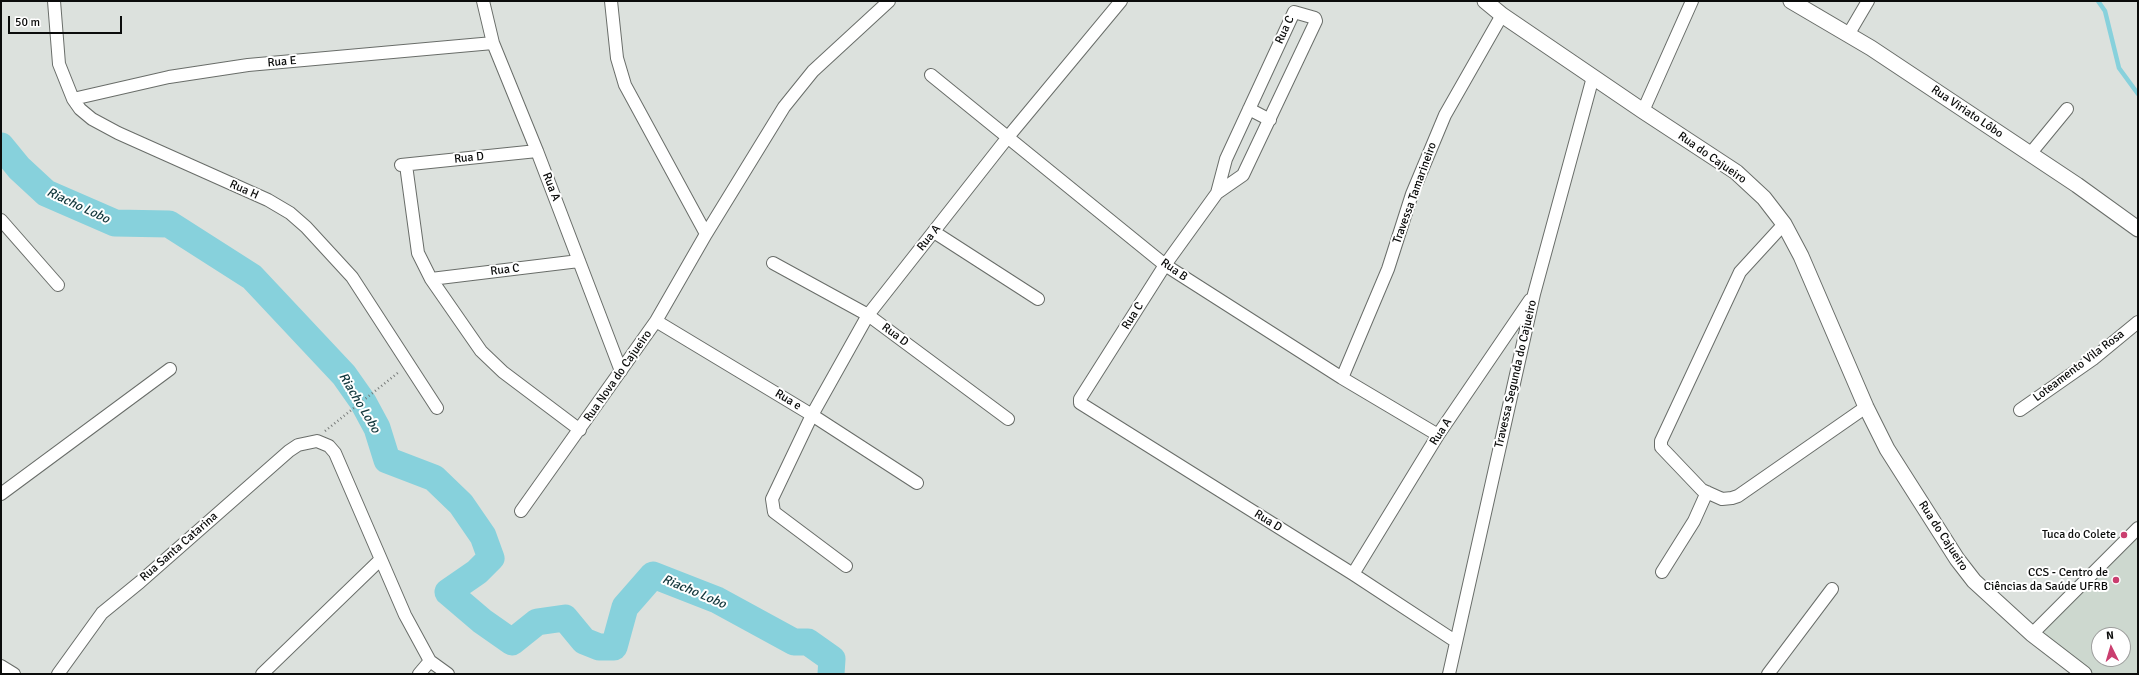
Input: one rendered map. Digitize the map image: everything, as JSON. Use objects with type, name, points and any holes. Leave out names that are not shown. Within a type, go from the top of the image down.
[{"type":"street","name":"Rua H","points":[[54,1],[59,64],[73,99],[80,109],[105,126],[268,200],[290,213],[323,244],[352,277],[438,408]]},
{"type":"street","name":"Rua A","points":[[483,1],[493,43],[537,150],[621,371]]},
{"type":"street","points":[[611,1],[617,58],[625,85],[706,234]]},
{"type":"street","name":"Rua Nova do Cajueiro","points":[[521,511],[656,321],[706,234],[784,107],[804,80],[889,1]]},
{"type":"street","name":"Rua A","points":[[846,566],[774,512],[772,498],[812,415],[868,314],[1008,137],[1121,1]]},
{"type":"street","name":"Rua do Cajueiro","points":[[1485,1],[1643,111],[1736,172],[1764,198],[1784,224],[1801,256],[1866,407],[1886,448],[1964,568],[1974,581],[2032,634],[2084,674]]},
{"type":"street","points":[[1643,111],[1692,1]]},
{"type":"street","name":"Rua Viriato Lôbo","points":[[1791,1],[1871,48],[2030,154],[2138,229]]},
{"type":"street","points":[[1848,35],[1868,1]]},
{"type":"street","name":"Rua C","points":[[1080,403],[1080,399],[1165,265],[1217,193],[1243,175],[1316,21],[1315,18],[1294,12],[1224,165],[1217,193]]},
{"type":"street","name":"Travessa Tamarineiro","points":[[1342,378],[1388,269],[1412,194],[1445,115],[1502,14]]},
{"type":"street","name":"Rua E","points":[[73,99],[169,77],[248,65],[493,43]]},
{"type":"street","name":"Rua B","points":[[931,75],[1165,265],[1342,378],[1438,435]]},
{"type":"street","name":"Travessa Segunda do Cajueiro","points":[[1449,674],[1455,641],[1534,294],[1594,77]]},
{"type":"street","points":[[1249,109],[1270,120]]},
{"type":"street","points":[[2030,154],[2067,109]]},
{"type":"street","name":"Rua D","points":[[431,279],[418,253],[404,165],[537,150]]},
{"type":"street","points":[[1,220],[58,286]]},
{"type":"street","points":[[1784,224],[1740,272],[1661,441],[1660,447],[1663,452],[1707,492],[1722,499],[1732,498],[1738,496],[1866,407]]},
{"type":"street","points":[[934,232],[1038,299]]},
{"type":"street","name":"Rua C","points":[[431,279],[579,261]]},
{"type":"street","name":"Rua D","points":[[773,263],[868,314],[1008,419]]},
{"type":"street","points":[[431,279],[480,351],[503,372],[580,430]]},
{"type":"street","name":"Rua A","points":[[1353,574],[1438,435],[1534,294]]},
{"type":"street","name":"Rua e","points":[[656,321],[812,415],[917,483]]},
{"type":"street","name":"Loteamento Vila Rosa","points":[[2020,410],[2093,359],[2138,322]]},
{"type":"street","points":[[1,494],[170,369]]},
{"type":"street","name":"Rua D","points":[[1080,403],[1353,574],[1455,641]]},
{"type":"street","points":[[318,441],[329,446],[335,453],[405,615],[430,661],[448,674]]},
{"type":"street","name":"Rua Santa Catarina","points":[[58,674],[102,613],[140,582],[289,451],[298,445],[318,441]]},
{"type":"street","points":[[1662,572],[1694,521],[1707,492]]},
{"type":"street","points":[[2032,634],[2138,528]]},
{"type":"street","points":[[262,674],[380,560]]},
{"type":"street","points":[[1773,673],[1832,589]]},
{"type":"street","points":[[419,674],[430,661]]},
{"type":"street","points":[[1,666],[14,674]]},
{"type":"path","points":[[318,441],[327,429],[409,364]]},
{"type":"shaded area","name":"CCS - Centro de Ciências da Saúde UFRB","points":[[2138,535],[2138,674],[2093,674],[2040,634]]},
{"type":"waterway","points":[[2098,1],[2105,11],[2119,68],[2138,94]]},
{"type":"waterway","name":"Riacho Lobo","points":[[1,146],[19,168],[46,193],[115,223],[169,224],[252,277],[344,375],[363,402],[377,428],[387,460],[434,478],[461,504],[483,536],[491,558],[477,572],[448,592],[482,621],[512,642],[537,622],[565,618],[584,641],[599,647],[614,647],[625,607],[653,575],[717,600],[794,642],[808,642],[832,659],[831,674]]},
{"type":"place","name":"Tuca do Colete","points":[[2124,535]]},
{"type":"place","name":"CCS - Centro de Ciências da Saúde UFRB","points":[[2116,580]]}]
